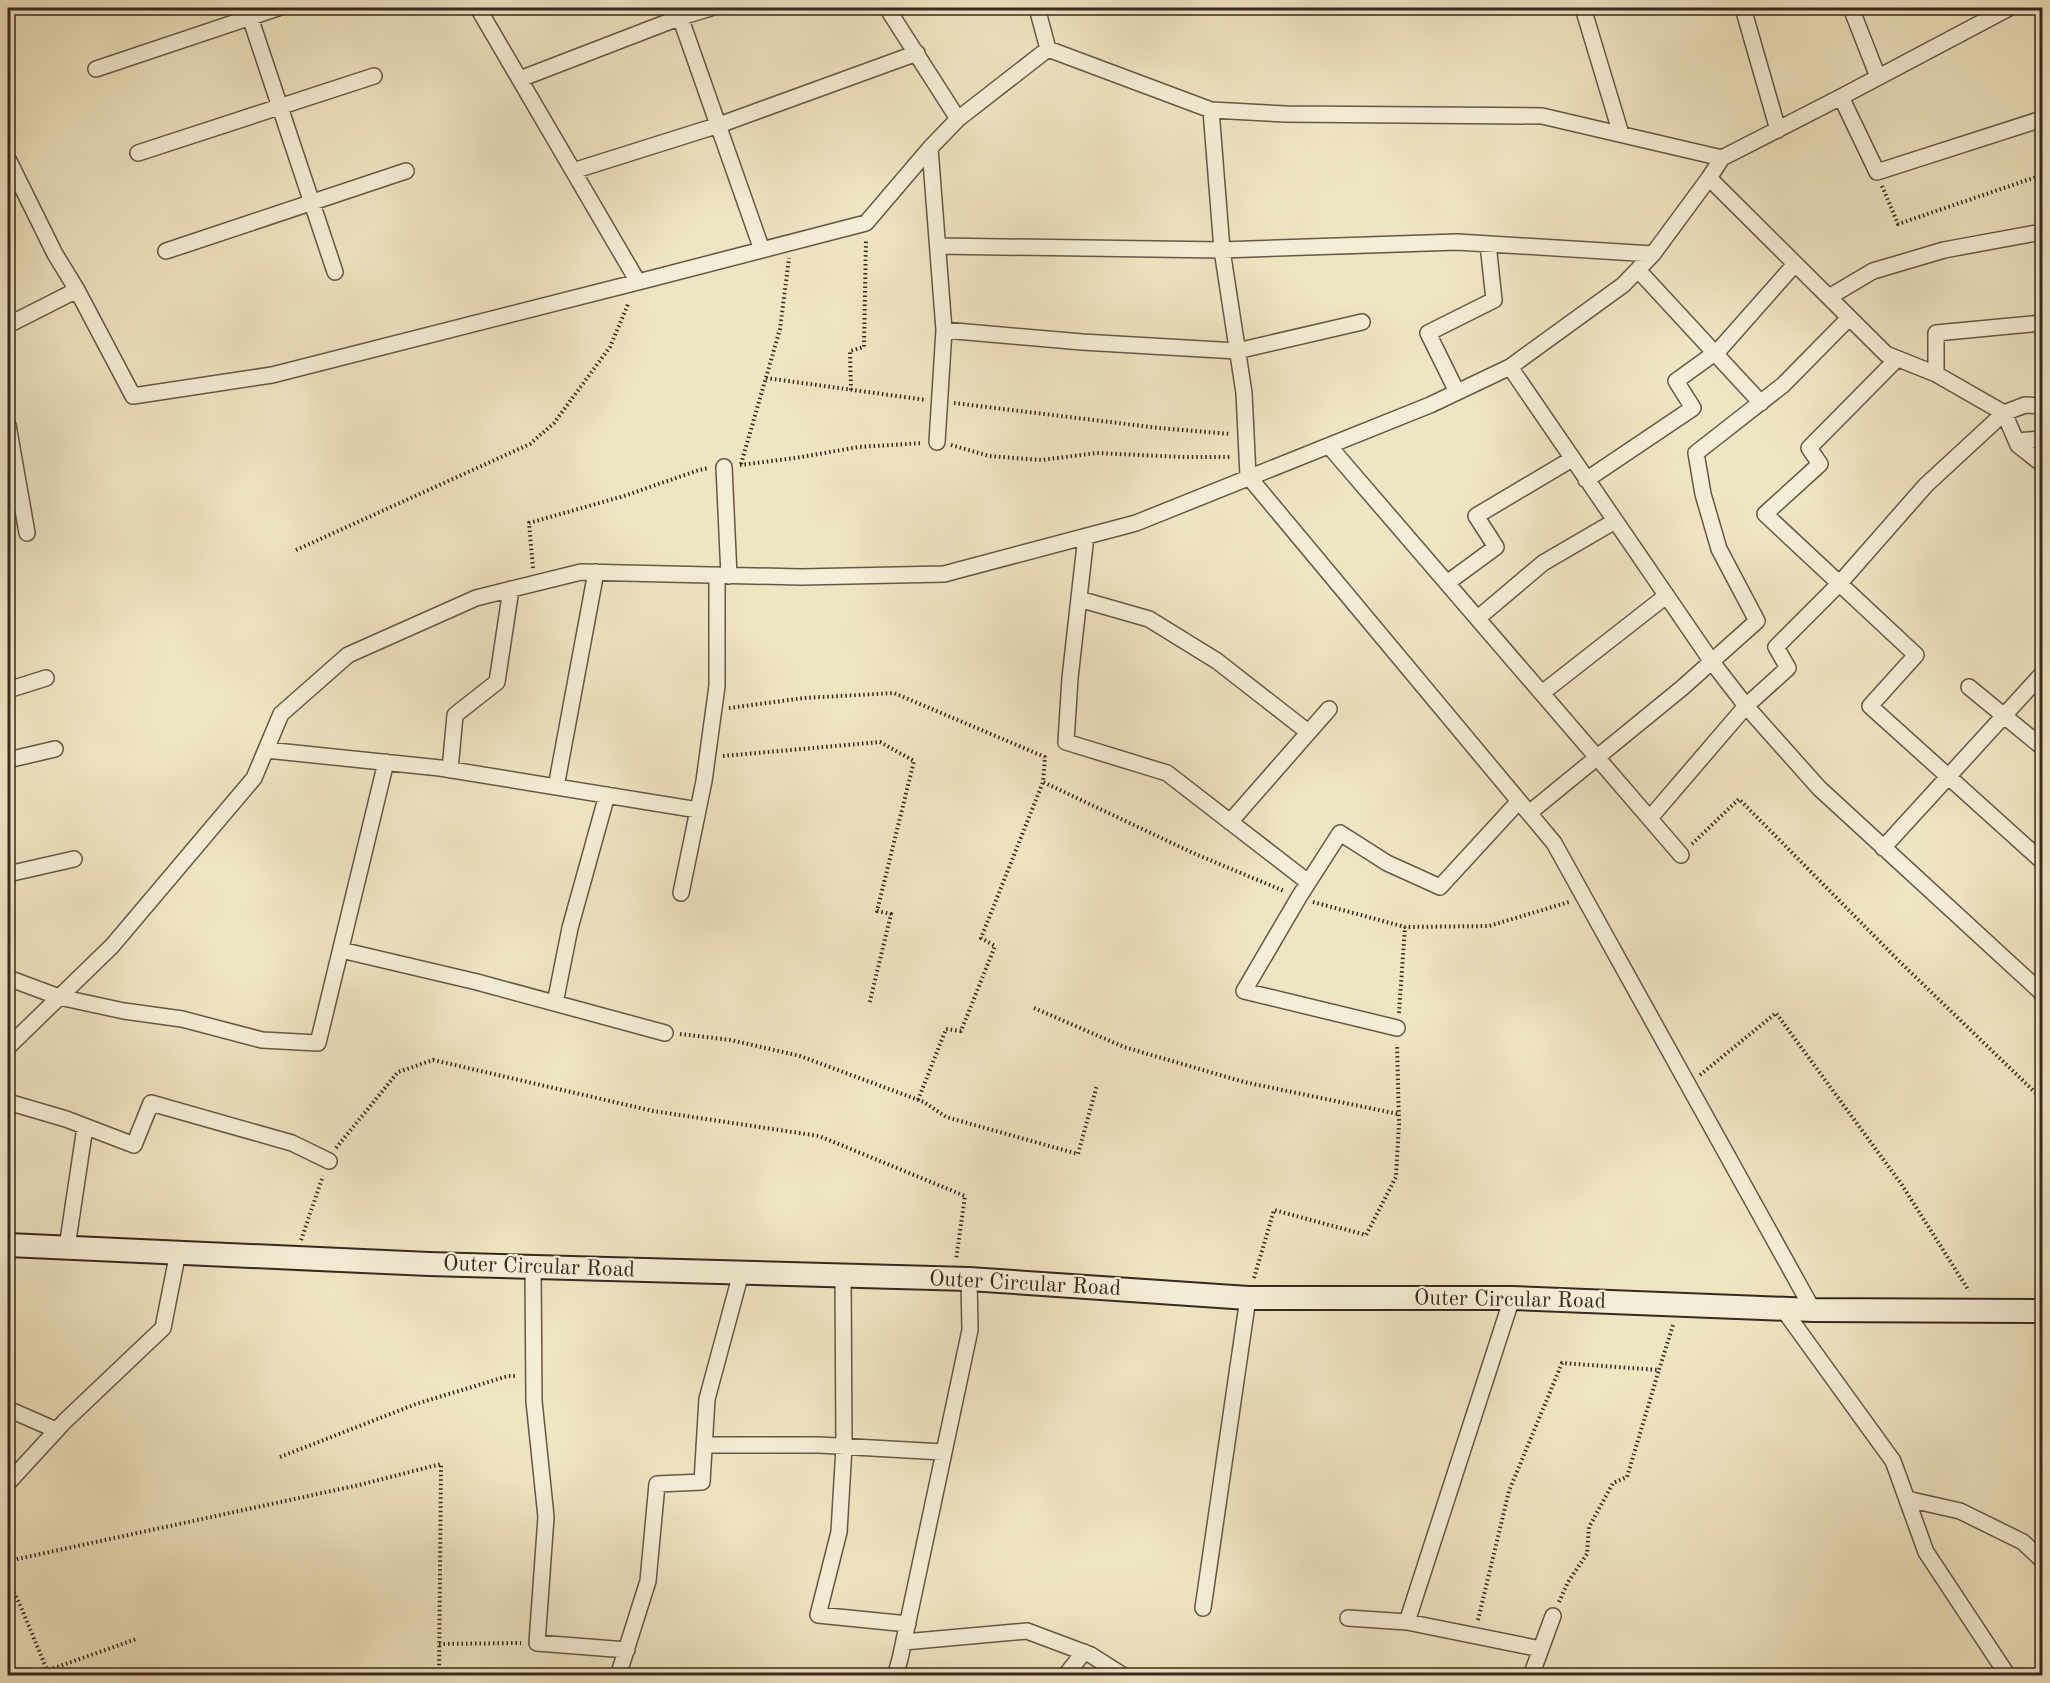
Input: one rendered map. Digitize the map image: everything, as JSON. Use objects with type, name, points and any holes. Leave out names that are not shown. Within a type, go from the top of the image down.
[{"type":"street","points":[[96,69],[248,12],[278,8]]},
{"type":"street","points":[[478,8],[638,282]]},
{"type":"street","points":[[520,79],[679,12],[711,8]]},
{"type":"street","points":[[887,8],[958,119]]},
{"type":"street","points":[[1037,8],[1048,49]]},
{"type":"street","points":[[1584,8],[1621,134]]},
{"type":"street","points":[[1743,8],[1778,130]]},
{"type":"street","points":[[1851,8],[1878,77]]},
{"type":"street","points":[[8,1047],[112,946],[254,778],[281,714],[348,655],[476,598],[581,572],[801,577],[944,574],[1136,523],[1248,476],[1430,405],[1510,367],[1623,285],[1653,254],[1722,158],[2009,8]]},
{"type":"street","points":[[248,12],[334,272]]},
{"type":"street","points":[[679,12],[762,250]]},
{"type":"street","points":[[1048,49],[1211,110],[1286,114],[1542,116],[1722,158]]},
{"type":"street","points":[[8,159],[55,254],[77,290],[133,396],[272,375],[866,223],[958,119],[1048,49]]},
{"type":"street","points":[[573,171],[719,125],[917,53]]},
{"type":"street","points":[[138,153],[374,76]]},
{"type":"street","points":[[1841,97],[1876,172],[2043,119]]},
{"type":"street","points":[[1211,110],[1222,250],[1244,393],[1248,476],[1554,843],[1813,1310]]},
{"type":"street","points":[[930,148],[944,330],[937,442]]},
{"type":"street","points":[[166,251],[406,171]]},
{"type":"street","points":[[1709,178],[1886,354],[1936,374],[2004,413],[2018,446],[2043,464]]},
{"type":"street","points":[[1828,297],[1873,271],[1944,250],[2043,232]]},
{"type":"street","points":[[938,246],[1222,250],[1457,242],[1653,254]]},
{"type":"street","points":[[1457,392],[1428,333],[1494,300],[1488,244]]},
{"type":"street","points":[[1587,480],[1692,408],[1676,381],[1715,352],[1795,264]]},
{"type":"street","points":[[1638,270],[1761,403]]},
{"type":"street","points":[[8,325],[77,290]]},
{"type":"street","points":[[1529,813],[1712,662],[1757,621],[1719,549],[1696,453],[1784,385],[1849,318]]},
{"type":"street","points":[[944,330],[1082,342],[1237,351],[1362,322]]},
{"type":"street","points":[[1936,374],[1936,333],[2043,323]]},
{"type":"street","points":[[1897,359],[1809,448],[1820,464],[1765,514],[1916,655],[1870,706],[2043,861]]},
{"type":"street","points":[[1510,367],[1666,596],[1746,706],[1819,788],[2043,993]]},
{"type":"street","points":[[1650,818],[1746,706],[1788,668],[1776,647],[1839,584],[1926,485],[2004,413],[2025,405],[2043,406]]},
{"type":"street","points":[[8,425],[27,533]]},
{"type":"street","points":[[2017,441],[2043,439]]},
{"type":"street","points":[[1329,446],[1680,855]]},
{"type":"street","points":[[1447,583],[1496,547],[1476,516],[1572,459]]},
{"type":"street","points":[[681,893],[698,810],[717,686],[723,575],[724,466]]},
{"type":"street","points":[[1478,618],[1543,562],[1614,520]]},
{"type":"street","points":[[1086,536],[1070,678],[1066,742],[1167,773],[1308,882]]},
{"type":"street","points":[[556,788],[596,572]]},
{"type":"street","points":[[450,770],[455,715],[497,682],[511,589]]},
{"type":"street","points":[[1542,693],[1666,596]]},
{"type":"street","points":[[1079,599],[1149,619],[1217,661],[1308,732]]},
{"type":"street","points":[[1883,848],[2043,674]]},
{"type":"street","points":[[8,690],[46,678]]},
{"type":"street","points":[[1969,687],[2003,717],[2043,747]]},
{"type":"street","points":[[1230,822],[1329,709]]},
{"type":"street","points":[[8,760],[55,749]]},
{"type":"street","points":[[266,750],[450,770],[698,810]]},
{"type":"street","points":[[8,978],[59,997],[124,1011],[182,1019],[262,1040],[318,1043],[386,762]]},
{"type":"street","points":[[555,1003],[570,928],[607,795]]},
{"type":"street","points":[[1397,1028],[1244,991],[1340,832],[1387,863],[1440,887],[1519,801]]},
{"type":"street","points":[[8,874],[74,859]]},
{"type":"street","points":[[340,950],[477,982],[665,1033]]},
{"type":"street","points":[[8,1102],[66,1119],[134,1145],[151,1104],[292,1143],[329,1161]]},
{"type":"street","points":[[67,1247],[85,1127]]},
{"type":"street","name":"Outer Circular Road","points":[[8,1245],[533,1267],[961,1279],[1248,1298],[1512,1298],[1813,1310],[2043,1311]]},
{"type":"street","points":[[8,1483],[56,1430],[163,1328],[178,1252]]},
{"type":"street","points":[[533,1267],[534,1401],[546,1517],[537,1643],[627,1650]]},
{"type":"street","points":[[618,1676],[648,1581],[657,1484],[702,1482],[707,1399],[741,1273]]},
{"type":"street","points":[[843,1276],[844,1447],[839,1532],[818,1615],[908,1624]]},
{"type":"street","points":[[895,1676],[970,1330],[961,1279]]},
{"type":"street","points":[[1203,1608],[1248,1298]]},
{"type":"street","points":[[1407,1622],[1512,1298]]},
{"type":"street","points":[[1783,1309],[1893,1461],[1926,1552],[2003,1672]]},
{"type":"street","points":[[8,1408],[56,1430]]},
{"type":"street","points":[[704,1445],[844,1447],[943,1452]]},
{"type":"street","points":[[1907,1499],[1960,1511],[2023,1542],[2043,1560]]},
{"type":"street","points":[[1531,1676],[1553,1616]]},
{"type":"street","points":[[1348,1618],[1407,1622],[1540,1649]]},
{"type":"street","points":[[904,1642],[1027,1631],[1084,1652],[1124,1676]]},
{"type":"street","points":[[1065,1676],[1084,1652]]},
{"type":"path","points":[[1876,172],[1898,224],[2043,175]]},
{"type":"path","points":[[851,390],[850,351],[864,347],[866,223]]},
{"type":"path","points":[[740,465],[780,329],[791,243]]},
{"type":"path","points":[[296,550],[530,444],[554,423],[610,347],[638,282]]},
{"type":"path","points":[[766,378],[1137,426],[1246,435]]},
{"type":"path","points":[[535,583],[529,523],[624,496],[699,470],[859,447],[937,442],[989,456],[1041,460],[1097,453],[1182,457],[1247,456]]},
{"type":"path","points":[[714,710],[804,698],[894,693],[1045,757],[1043,782],[981,938],[995,946],[961,1032],[946,1029],[918,1100]]},
{"type":"path","points":[[707,757],[880,742],[914,761],[877,910],[891,914],[869,1005]]},
{"type":"path","points":[[1043,782],[1193,853],[1299,897],[1405,927],[1489,926],[1584,897]]},
{"type":"path","points":[[1680,855],[1739,799],[1899,961],[2043,1099]]},
{"type":"path","points":[[1248,1298],[1274,1210],[1366,1235],[1396,1177],[1397,1028],[1405,927]]},
{"type":"path","points":[[1034,1008],[1125,1047],[1244,1082],[1398,1114]]},
{"type":"path","points":[[1688,1085],[1776,1013],[1902,1185],[1983,1311]]},
{"type":"path","points":[[665,1033],[731,1040],[800,1056],[918,1100],[946,1117],[1078,1154],[1097,1085]]},
{"type":"path","points":[[294,1258],[332,1152],[398,1072],[433,1060],[653,1111],[819,1136],[965,1196],[961,1279]]},
{"type":"path","points":[[1553,1616],[1568,1582],[1587,1554],[1589,1527],[1613,1483],[1628,1477],[1680,1305]]},
{"type":"path","points":[[1474,1635],[1509,1491],[1562,1363],[1659,1370]]},
{"type":"path","points":[[280,1457],[416,1404],[508,1376],[534,1375]]},
{"type":"path","points":[[8,1561],[348,1487],[441,1464],[439,1676]]},
{"type":"path","points":[[8,1580],[47,1670]]},
{"type":"path","points":[[32,1676],[136,1639]]},
{"type":"path","points":[[439,1644],[537,1643]]}]
